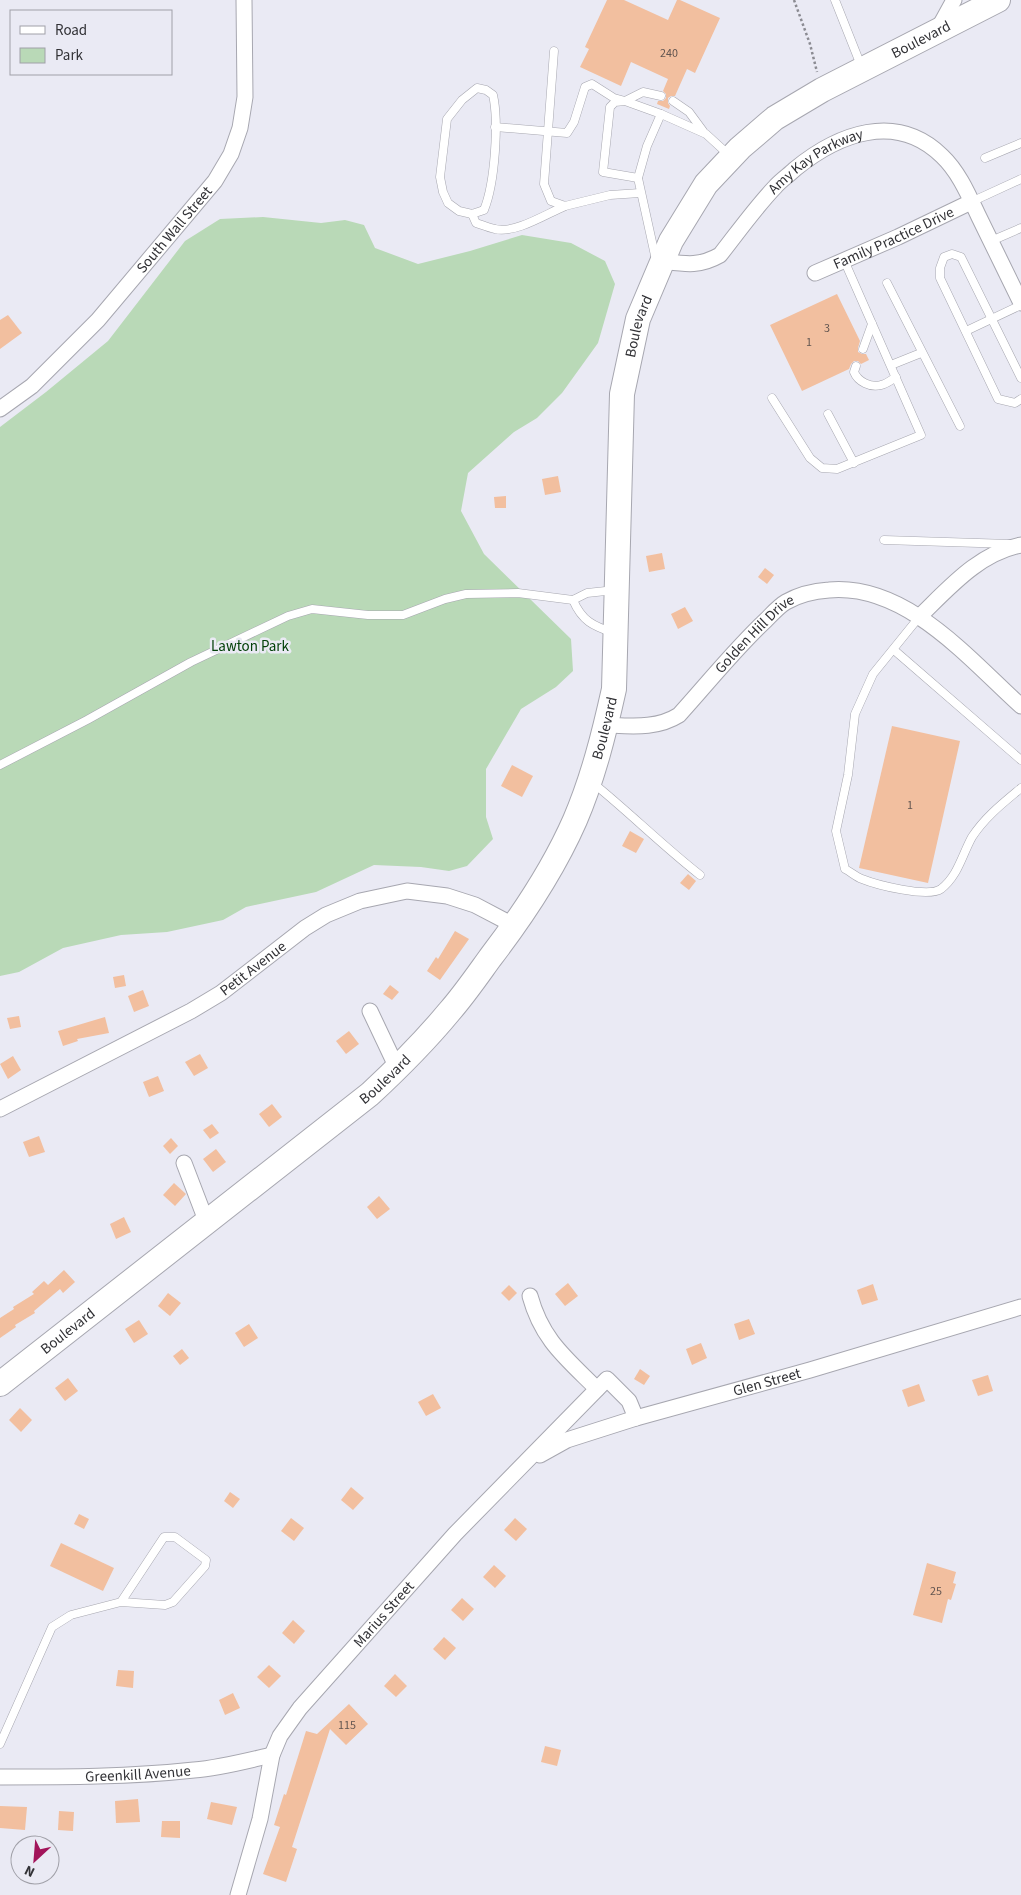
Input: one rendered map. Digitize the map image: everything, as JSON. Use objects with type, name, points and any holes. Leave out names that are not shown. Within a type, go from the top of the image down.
[{"type":"main road","name":"Boulevard","points":[[0,1384],[370,1094],[398,1068],[450,1012],[515,926],[541,886],[575,820],[590,780],[606,725],[614,689],[622,394],[638,319],[671,241],[706,184],[731,158],[775,118],[822,90],[998,0]]},
{"type":"street","name":"South Wall Street","points":[[0,409],[32,386],[98,320],[215,181],[231,154],[240,128],[245,97],[244,0]]},
{"type":"street","points":[[937,30],[954,0]]},
{"type":"street","name":"Amy Kay Parkway","points":[[660,265],[708,262],[720,255],[776,186],[811,156],[832,144],[856,134],[881,131],[902,133],[926,144],[943,156],[960,179],[1021,304]]},
{"type":"street","name":"Family Practice Drive","points":[[815,273],[898,237],[971,202]]},
{"type":"street","points":[[920,616],[961,576],[997,552],[1020,545]]},
{"type":"street","name":"Golden Hill Drive","points":[[606,725],[652,726],[670,721],[679,715],[752,632],[785,602],[810,592],[850,590],[868,592],[890,600],[920,616],[942,633],[1021,706]]},
{"type":"street","name":"Petit Avenue","points":[[0,1109],[192,1012],[221,993],[305,928],[326,915],[360,901],[407,891],[447,896],[475,905],[515,926]]},
{"type":"street","points":[[370,1011],[398,1068]]},
{"type":"street","points":[[184,1163],[207,1223]]},
{"type":"street","points":[[530,1296],[536,1317],[548,1338],[602,1384],[629,1401],[636,1418]]},
{"type":"street","name":"Glen Street","points":[[518,1470],[567,1440],[636,1418],[810,1370],[1021,1307]]},
{"type":"street","name":"Marius Street","points":[[238,1895],[260,1819],[272,1755],[280,1736],[300,1708],[455,1534],[602,1384]]},
{"type":"street","name":"Greenkill Avenue","points":[[0,1777],[90,1777],[194,1770],[272,1755]]},
{"type":"lane","points":[[835,0],[862,69]]},
{"type":"lane","points":[[554,51],[544,184],[551,201],[565,206]]},
{"type":"lane","points":[[495,128],[567,133],[574,122],[585,87],[592,84],[614,98],[661,114],[706,134]]},
{"type":"lane","points":[[476,88],[486,90],[493,95],[496,109],[495,128],[492,176],[489,197],[484,210],[472,214],[460,211],[448,203],[443,192],[440,177],[446,119],[462,100],[476,88]]},
{"type":"lane","points":[[638,178],[604,172],[610,107],[614,102],[625,101],[642,92],[661,96]]},
{"type":"lane","points":[[673,101],[689,112],[706,134],[731,158]]},
{"type":"lane","points":[[660,265],[640,193],[638,178],[647,146],[661,114]]},
{"type":"lane","points":[[985,158],[1021,143]]},
{"type":"lane","points":[[971,202],[1021,179]]},
{"type":"lane","points":[[472,214],[476,223],[496,230],[514,229],[565,206],[610,194],[640,193]]},
{"type":"lane","points":[[991,241],[1021,228]]},
{"type":"lane","points":[[1021,378],[961,257],[952,254],[944,257],[940,268],[940,278],[998,399],[1015,403],[1021,399]]},
{"type":"lane","points":[[772,398],[810,458],[822,468],[836,470],[921,435],[844,260]]},
{"type":"lane","points":[[887,282],[921,353],[960,426]]},
{"type":"lane","points":[[966,331],[1021,304]]},
{"type":"lane","points":[[863,349],[872,324]]},
{"type":"lane","points":[[890,365],[921,353]]},
{"type":"lane","points":[[856,366],[854,372],[856,378],[871,385],[885,384],[896,377]]},
{"type":"lane","points":[[828,414],[854,463]]},
{"type":"lane","points":[[884,540],[1020,545]]},
{"type":"lane","points":[[0,764],[87,720],[191,662],[288,616],[312,609],[368,615],[403,614],[445,599],[466,594],[518,593],[573,600],[587,593],[617,590]]},
{"type":"lane","points":[[573,600],[578,613],[594,626],[615,634]]},
{"type":"lane","points":[[920,616],[894,650],[872,674],[855,714],[848,774],[836,831],[845,869],[860,879],[894,887],[921,893],[939,891],[952,879],[973,836],[992,811],[1021,788]]},
{"type":"lane","points":[[894,650],[1021,760]]},
{"type":"lane","points":[[590,780],[623,807],[678,858],[700,875]]},
{"type":"lane","points":[[0,1744],[52,1627],[71,1615],[121,1602],[166,1605],[174,1602],[205,1566],[206,1560],[175,1537],[164,1537],[121,1602]]},
{"type":"path","points":[[794,0],[810,44],[822,90]]},
{"type":"green space","name":"Lawton Park","points":[[263,217],[321,223],[345,220],[364,225],[375,248],[418,264],[522,235],[571,243],[605,261],[615,284],[598,343],[562,393],[537,418],[514,432],[468,473],[461,511],[484,554],[571,639],[573,671],[556,687],[521,709],[486,769],[486,817],[493,839],[467,866],[449,871],[421,867],[374,865],[316,892],[246,907],[223,920],[167,932],[121,935],[63,948],[19,972],[0,976],[0,427],[108,341],[185,241],[220,219]]},
{"type":"building","points":[[607,0],[624,0],[668,20],[677,0],[680,0],[720,18],[695,73],[687,69],[675,96],[668,98],[669,109],[657,104],[658,101],[663,101],[666,98],[666,94],[663,91],[668,79],[631,62],[621,86],[580,67],[589,49],[585,47]]},
{"type":"building","points":[[837,294],[860,341],[858,352],[866,354],[869,360],[861,364],[858,361],[854,361],[849,369],[802,391],[770,325]]},
{"type":"building","points":[[8,315],[22,333],[0,349],[0,320]]},
{"type":"building","points":[[558,476],[561,492],[545,495],[542,479]]},
{"type":"building","points":[[506,496],[506,508],[495,508],[494,497]]},
{"type":"building","points":[[662,553],[665,569],[649,572],[646,556]]},
{"type":"building","points":[[765,568],[774,575],[767,584],[758,577]]},
{"type":"building","points":[[685,607],[693,621],[678,629],[671,614]]},
{"type":"building","points":[[892,726],[960,741],[928,883],[859,868]]},
{"type":"building","points":[[512,765],[533,776],[522,797],[501,786]]},
{"type":"building","points":[[630,831],[644,839],[636,853],[622,846]]},
{"type":"building","points":[[688,874],[696,881],[689,890],[680,883]]},
{"type":"building","points":[[455,931],[469,939],[440,980],[427,971],[436,957],[438,959]]},
{"type":"building","points":[[124,975],[126,986],[115,988],[113,977]]},
{"type":"building","points":[[390,985],[399,992],[392,1000],[383,994]]},
{"type":"building","points":[[143,990],[149,1006],[134,1012],[128,996]]},
{"type":"building","points":[[19,1016],[21,1027],[10,1029],[7,1018]]},
{"type":"building","points":[[105,1017],[109,1033],[77,1039],[78,1041],[63,1046],[58,1031]]},
{"type":"building","points":[[349,1031],[359,1044],[346,1054],[336,1041]]},
{"type":"building","points":[[200,1054],[208,1068],[194,1076],[185,1062]]},
{"type":"building","points":[[13,1056],[21,1070],[8,1079],[0,1064]]},
{"type":"building","points":[[158,1076],[164,1091],[149,1097],[143,1082]]},
{"type":"building","points":[[272,1104],[282,1117],[269,1127],[259,1114]]},
{"type":"building","points":[[212,1124],[219,1133],[210,1139],[203,1130]]},
{"type":"building","points":[[39,1136],[45,1152],[29,1157],[23,1142]]},
{"type":"building","points":[[171,1138],[178,1146],[170,1154],[163,1146]]},
{"type":"building","points":[[216,1149],[226,1162],[213,1172],[203,1159]]},
{"type":"building","points":[[174,1183],[186,1194],[175,1206],[163,1195]]},
{"type":"building","points":[[379,1196],[390,1209],[377,1219],[367,1207]]},
{"type":"building","points":[[124,1217],[131,1232],[116,1239],[110,1224]]},
{"type":"building","points":[[64,1270],[75,1282],[63,1293],[60,1289],[34,1311],[35,1313],[15,1325],[16,1327],[0,1338],[0,1318],[34,1294],[32,1292],[44,1281],[48,1285]]},
{"type":"building","points":[[568,1283],[578,1296],[565,1306],[555,1294]]},
{"type":"building","points":[[873,1284],[878,1300],[862,1305],[857,1290]]},
{"type":"building","points":[[509,1285],[517,1293],[509,1301],[501,1293]]},
{"type":"building","points":[[168,1293],[181,1303],[170,1316],[158,1306]]},
{"type":"building","points":[[749,1319],[755,1334],[739,1340],[734,1324]]},
{"type":"building","points":[[139,1320],[148,1334],[134,1343],[125,1329]]},
{"type":"building","points":[[249,1324],[258,1338],[244,1347],[235,1333]]},
{"type":"building","points":[[701,1343],[707,1358],[692,1365],[686,1349]]},
{"type":"building","points":[[182,1349],[189,1358],[180,1365],[173,1356]]},
{"type":"building","points":[[640,1369],[650,1376],[644,1385],[634,1379]]},
{"type":"building","points":[[988,1375],[993,1391],[978,1396],[972,1380]]},
{"type":"building","points":[[68,1378],[78,1391],[65,1401],[55,1388]]},
{"type":"building","points":[[919,1384],[925,1401],[908,1407],[902,1390]]},
{"type":"building","points":[[433,1394],[441,1408],[426,1416],[418,1402]]},
{"type":"building","points":[[20,1408],[32,1420],[21,1432],[9,1420]]},
{"type":"building","points":[[351,1487],[364,1498],[353,1510],[341,1500]]},
{"type":"building","points":[[230,1492],[240,1499],[233,1508],[224,1501]]},
{"type":"building","points":[[79,1514],[89,1519],[84,1529],[74,1524]]},
{"type":"building","points":[[291,1518],[304,1528],[294,1541],[281,1531]]},
{"type":"building","points":[[515,1518],[527,1529],[516,1541],[504,1530]]},
{"type":"building","points":[[61,1543],[114,1568],[103,1591],[50,1566]]},
{"type":"building","points":[[927,1563],[956,1572],[953,1583],[956,1584],[951,1600],[948,1599],[942,1623],[913,1615]]},
{"type":"building","points":[[494,1565],[506,1576],[495,1588],[483,1577]]},
{"type":"building","points":[[462,1598],[474,1609],[463,1621],[451,1610]]},
{"type":"building","points":[[293,1620],[305,1631],[294,1644],[282,1633]]},
{"type":"building","points":[[444,1637],[456,1648],[445,1660],[433,1649]]},
{"type":"building","points":[[269,1665],[281,1676],[269,1688],[257,1677]]},
{"type":"building","points":[[118,1670],[134,1671],[133,1688],[116,1686]]},
{"type":"building","points":[[395,1674],[407,1686],[396,1697],[384,1686]]},
{"type":"building","points":[[233,1693],[240,1708],[225,1715],[219,1700]]},
{"type":"building","points":[[349,1704],[368,1724],[346,1745],[330,1729],[292,1847],[297,1849],[286,1882],[263,1874],[280,1827],[274,1825],[284,1794],[286,1795],[306,1731],[317,1734]]},
{"type":"building","points":[[545,1746],[561,1750],[557,1766],[541,1762]]},
{"type":"building","points":[[138,1799],[140,1822],[116,1823],[115,1801]]},
{"type":"building","points":[[211,1802],[237,1807],[232,1825],[207,1819]]},
{"type":"building","points":[[0,1806],[27,1807],[25,1830],[0,1828]]},
{"type":"building","points":[[59,1811],[74,1812],[73,1831],[58,1830]]},
{"type":"building","points":[[162,1821],[180,1821],[180,1838],[161,1837]]}]
